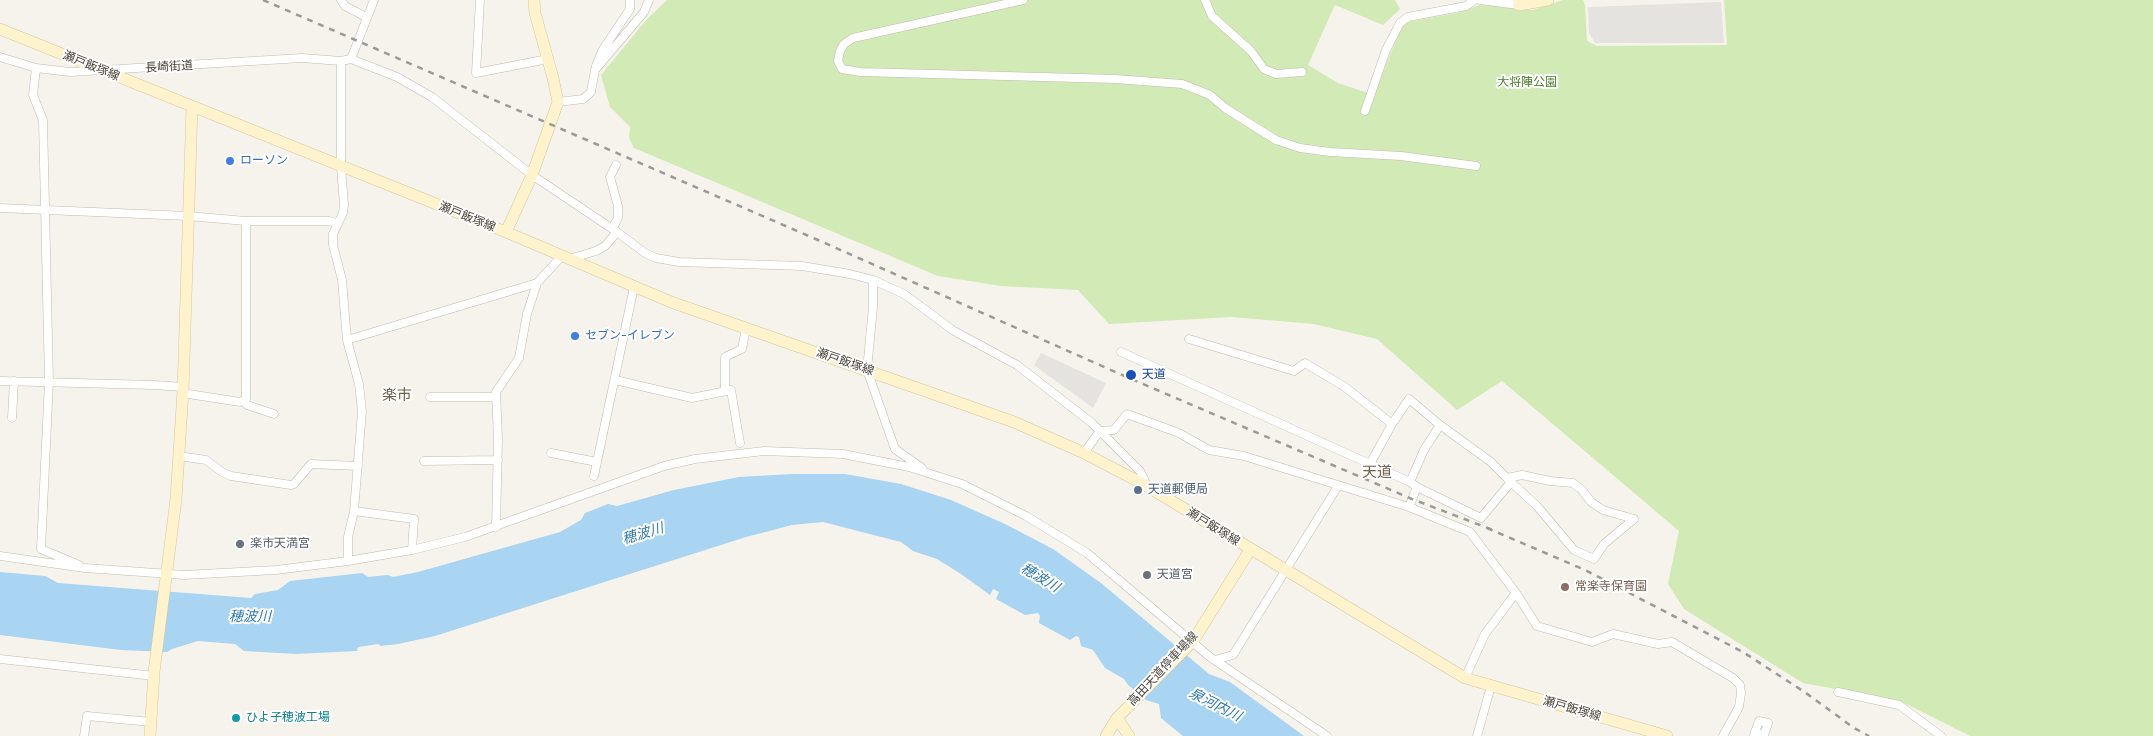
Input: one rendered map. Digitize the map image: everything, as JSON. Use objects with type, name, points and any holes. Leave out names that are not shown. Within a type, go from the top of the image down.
[{"type":"main road","points":[[506,232],[532,174],[558,102],[535,13],[534,0]]},
{"type":"main road","points":[[1519,2],[1548,0]]},
{"type":"main road","name":"瀬戸飯塚線","points":[[0,28],[506,232],[634,287],[1014,422],[1084,453],[1144,486],[1464,678],[1667,736]]},
{"type":"main road","points":[[150,736],[154,674],[176,499],[179,456],[183,390],[192,107]]},
{"type":"main road","name":"高田天道停車場線","points":[[1106,736],[1119,716],[1191,643],[1250,550]]},
{"type":"main road","points":[[1119,716],[1129,736]]},
{"type":"street","points":[[341,0],[345,6],[366,17]]},
{"type":"street","points":[[374,0],[350,59],[397,77],[432,97],[532,174],[615,230],[645,253],[656,258],[679,262],[802,266],[873,280],[904,294],[954,332],[1017,365],[1100,431],[1140,471],[1144,479],[1144,486]]},
{"type":"street","points":[[480,0],[476,73],[548,59]]},
{"type":"street","points":[[558,102],[583,100],[591,92],[595,70],[602,51],[630,9],[630,0]]},
{"type":"street","points":[[595,70],[644,12],[649,0]]},
{"type":"street","points":[[1023,0],[854,38],[844,44],[838,61],[842,69],[860,72],[1115,79],[1182,84],[1210,95],[1225,108],[1276,140],[1300,148],[1330,152],[1401,156],[1476,166]]},
{"type":"street","points":[[1205,0],[1212,16],[1251,51],[1264,69],[1276,74],[1302,72]]},
{"type":"street","points":[[1365,111],[1386,50],[1400,23],[1408,17],[1466,6],[1474,0]]},
{"type":"street","points":[[1480,0],[1519,2]]},
{"type":"street","name":"長崎街道","points":[[0,57],[57,72],[104,71],[302,58],[341,61],[350,59]]},
{"type":"street","points":[[341,61],[341,167],[344,205],[343,213],[332,234],[342,280],[347,340],[359,384],[362,411],[354,511],[348,537],[348,561]]},
{"type":"street","points":[[36,68],[33,95],[43,120],[49,382],[41,548],[85,568]]},
{"type":"street","points":[[347,340],[537,283],[564,258],[596,251],[605,246],[615,230],[618,218],[618,206],[610,177],[616,165]]},
{"type":"street","points":[[0,208],[188,216],[246,221],[329,221],[337,223]]},
{"type":"street","points":[[243,401],[246,399],[246,221]]},
{"type":"street","points":[[873,280],[873,307],[867,370],[895,449],[930,474]]},
{"type":"street","points":[[496,527],[498,460],[496,392],[518,358],[527,314],[537,283]]},
{"type":"street","points":[[594,476],[634,287]]},
{"type":"street","points":[[725,391],[725,357],[742,349],[746,328]]},
{"type":"street","points":[[1189,339],[1294,371],[1305,363],[1345,387],[1392,424]]},
{"type":"street","points":[[1121,352],[1414,484],[1481,518],[1509,480],[1522,474],[1550,481],[1573,483],[1591,502],[1603,510],[1634,519],[1604,544],[1594,559],[1574,550],[1537,506],[1509,480],[1491,462],[1408,399],[1370,464]]},
{"type":"street","points":[[614,380],[692,398],[731,390],[740,443]]},
{"type":"street","points":[[0,381],[183,390],[240,402],[243,401],[247,405],[274,414]]},
{"type":"street","points":[[12,418],[14,381]]},
{"type":"street","points":[[430,397],[496,397]]},
{"type":"street","points":[[1084,453],[1100,431],[1114,430],[1127,414],[1179,433],[1209,450],[1244,456],[1409,507],[1470,532],[1516,593],[1537,626],[1592,642],[1613,634],[1658,644],[1672,642],[1733,678],[1740,685],[1742,693],[1739,707],[1723,736]]},
{"type":"street","points":[[1409,507],[1424,450],[1440,425]]},
{"type":"street","points":[[0,556],[165,578],[276,570],[348,561],[412,550],[496,527],[555,503],[664,466],[695,459],[764,451],[843,454],[909,467],[962,484],[1026,516],[1087,553],[1191,643],[1251,687],[1327,736]]},
{"type":"street","points":[[551,453],[597,462]]},
{"type":"street","points":[[179,456],[206,460],[231,476],[290,484],[294,484],[311,464],[358,466]]},
{"type":"street","points":[[424,461],[498,460]]},
{"type":"street","points":[[1215,660],[1233,655],[1338,486]]},
{"type":"street","points":[[354,511],[414,519],[412,550]]},
{"type":"street","points":[[1464,678],[1485,634],[1516,593]]},
{"type":"street","points":[[0,659],[154,674]]},
{"type":"street","points":[[1477,736],[1491,686]]},
{"type":"street","points":[[1838,692],[1899,704],[1941,736]]},
{"type":"street","points":[[84,736],[86,716],[151,722]]},
{"type":"green space","name":"大将陣公園","points":[[667,0],[1395,0],[1400,9],[1383,25],[1335,5],[1308,65],[1338,83],[1374,95],[1399,32],[1407,22],[1456,13],[1480,5],[1533,10],[1563,0],[1583,0],[1585,5],[1587,41],[1597,46],[1727,45],[1724,0],[2153,0],[2153,736],[1970,736],[1900,701],[1803,683],[1684,609],[1668,584],[1679,531],[1502,381],[1457,410],[1377,339],[1314,324],[1231,317],[1109,324],[1078,290],[1001,286],[938,276],[634,148],[629,138],[630,127],[610,107],[601,75],[647,19]]},
{"type":"shaded area","points":[[1721,2],[1724,43],[1595,43],[1589,33],[1588,7]]},
{"type":"shaded area","points":[[1041,353],[1106,383],[1093,408],[1034,365]]},
{"type":"water","points":[[845,474],[901,484],[951,500],[1005,524],[1053,549],[1101,583],[1209,674],[1230,682],[1304,736],[1183,736],[1161,718],[1159,704],[1146,700],[1128,685],[1124,679],[1105,668],[1093,650],[1081,646],[1079,637],[1076,636],[1070,640],[1039,623],[1040,616],[1038,613],[1025,615],[996,599],[999,592],[993,589],[990,595],[937,559],[913,551],[901,542],[823,522],[792,525],[746,537],[435,636],[398,644],[358,647],[357,651],[296,654],[244,651],[235,644],[198,641],[167,652],[121,650],[0,635],[0,572],[45,576],[58,583],[251,598],[255,594],[278,590],[290,581],[362,573],[368,577],[388,575],[393,577],[418,572],[560,532],[581,520],[585,513],[608,504],[617,506],[674,490],[739,477]]},
{"type":"railway","points":[[263,0],[818,240],[1129,378],[1412,499],[1493,530]]},
{"type":"railway","points":[[1487,528],[1585,570],[1743,652],[1806,693],[1854,728],[1869,736]]},
{"type":"place","name":"ローソン","points":[[230,161]]},
{"type":"place","name":"セブン-イレブン","points":[[575,336]]},
{"type":"place","name":"天道","points":[[1131,375]]},
{"type":"place","name":"天道郵便局","points":[[1138,490]]},
{"type":"place","name":"楽市天満宮","points":[[240,544]]},
{"type":"place","name":"天道宮","points":[[1147,575]]},
{"type":"place","name":"常楽寺保育園","points":[[1565,587]]},
{"type":"place","name":"ひよ子穂波工場","points":[[236,718]]},
{"type":"district","name":"楽市","points":[[397,396]]},
{"type":"district","name":"天道","points":[[1377,473]]},
{"type":"water label","name":"穂波川","points":[[643,534]]},
{"type":"water label","name":"穂波川","points":[[1040,578]]},
{"type":"water label","name":"穂波川","points":[[250,617]]},
{"type":"water label","name":"泉河内川","points":[[1215,705]]}]
